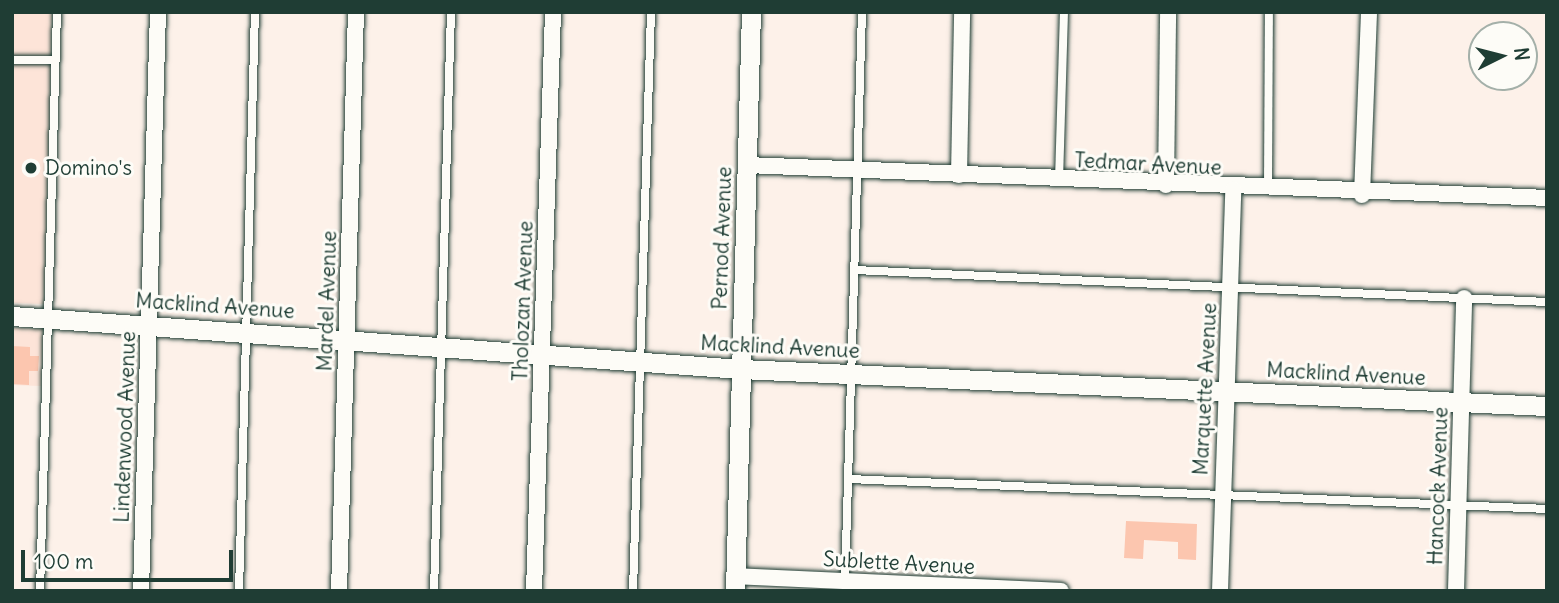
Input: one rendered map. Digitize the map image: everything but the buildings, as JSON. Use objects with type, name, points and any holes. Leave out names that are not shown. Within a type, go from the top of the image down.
[{"type":"street","name":"Lindenwood Avenue","points":[[141,591],[158,12]]},
{"type":"street","name":"Mardel Avenue","points":[[339,591],[356,12]]},
{"type":"street","name":"Tholozan Avenue","points":[[534,591],[554,12]]},
{"type":"street","name":"Pernod Avenue","points":[[735,583],[751,12]]},
{"type":"street","points":[[959,176],[962,12]]},
{"type":"street","points":[[1166,185],[1168,12]]},
{"type":"street","points":[[1362,195],[1369,12]]},
{"type":"street","name":"Tedmar Avenue","points":[[747,165],[1362,195],[1547,198]]},
{"type":"street","name":"Marquette Avenue","points":[[1220,591],[1233,189]]},
{"type":"street","name":"Hancock Avenue","points":[[1457,591],[1464,298]]},
{"type":"street","name":"Macklind Avenue","points":[[12,316],[741,369],[1547,406]]},
{"type":"street","name":"Sublette Avenue","points":[[735,583],[821,585],[845,580],[917,588],[1061,591]]},
{"type":"lane","points":[[40,591],[57,12]]},
{"type":"lane","points":[[239,591],[255,12]]},
{"type":"lane","points":[[434,591],[451,12]]},
{"type":"lane","points":[[634,591],[651,12]]},
{"type":"lane","points":[[845,580],[862,12]]},
{"type":"lane","points":[[1059,180],[1064,12]]},
{"type":"lane","points":[[1268,190],[1269,12]]},
{"type":"lane","points":[[12,60],[55,60]]},
{"type":"lane","points":[[855,270],[1547,302]]},
{"type":"lane","points":[[849,479],[1547,509]]},
{"type":"shaded area","points":[[12,12],[52,12],[44,304],[12,303]]},
{"type":"shaded area","points":[[12,328],[43,329],[41,386],[12,385]]},
{"type":"place","name":"Domino's","points":[[31,168]]}]
